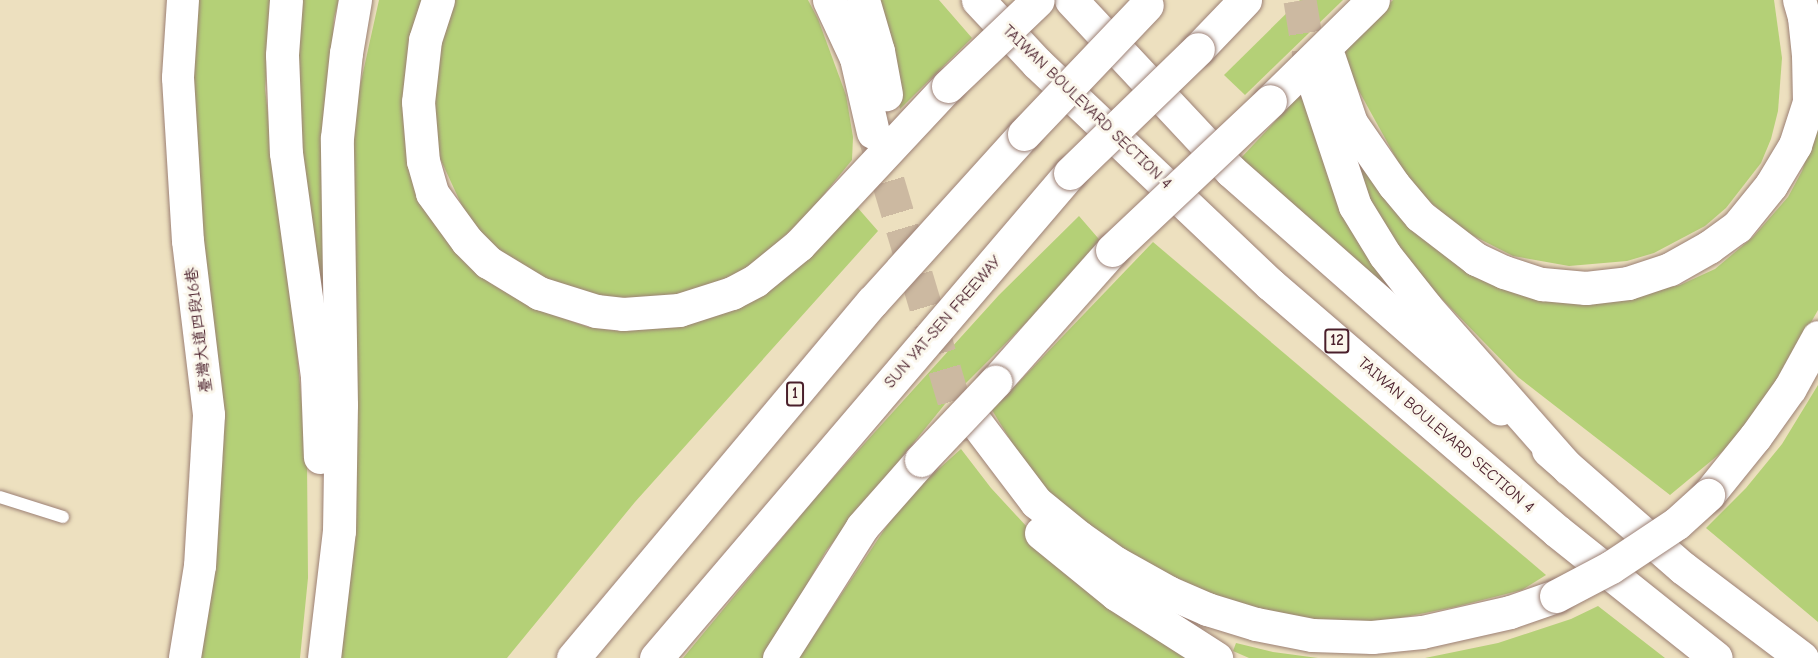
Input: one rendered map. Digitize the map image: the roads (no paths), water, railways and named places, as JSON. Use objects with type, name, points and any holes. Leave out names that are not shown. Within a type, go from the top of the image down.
[{"type":"main road","points":[[286,0],[282,55],[286,153],[317,377],[325,653]]},
{"type":"main road","points":[[325,653],[339,531],[341,405],[337,138],[346,53],[355,0]]},
{"type":"main road","points":[[438,0],[425,40],[418,102],[423,161],[432,193],[467,242],[488,262],[539,293],[596,311],[623,314],[679,310],[723,296],[756,280],[799,245],[948,86],[1038,0]]},
{"type":"main road","points":[[828,0],[856,58],[882,124],[878,51],[863,0]]},
{"type":"main road","name":"TAIWAN BOULEVARD SECTION 4","points":[[978,0],[1037,63],[1270,284],[1557,531],[1716,658]]},
{"type":"main road","points":[[1071,0],[1231,171],[1683,568],[1802,658]]},
{"type":"main road","name":"SUN YAT-SEN FREEWAY","points":[[656,658],[1070,173],[1198,49],[1245,0]]},
{"type":"main road","points":[[779,658],[862,527],[921,460],[995,382],[1112,250],[1373,0]]},
{"type":"main road","points":[[1569,469],[1426,307],[1384,255],[1355,206],[1320,66],[1351,123],[1394,185],[1420,216],[1476,259],[1504,272],[1542,284],[1586,288],[1628,283],[1659,272],[1709,247],[1737,227],[1771,185],[1795,145],[1809,102],[1806,36],[1799,0]]},
{"type":"main road","name":"1","points":[[573,658],[873,302],[1023,134],[1149,2]]},
{"type":"main road","points":[[1216,658],[1116,594],[1078,565],[1026,519],[972,433],[1036,502],[1079,537],[1116,563],[1168,592],[1207,609],[1256,624],[1312,635],[1372,636],[1422,632],[1510,612],[1556,596],[1611,567],[1677,523],[1708,495],[1755,438],[1790,388],[1818,338]]},
{"type":"street","name":"臺灣大道四段16巷","points":[[183,0],[178,78],[188,241],[209,415],[200,566],[185,658]]},
{"type":"lane","points":[[0,497],[63,517]]},
{"type":"tunnel","points":[[1300,0],[1312,74]]},
{"type":"tunnel","points":[[874,134],[966,441]]}]
